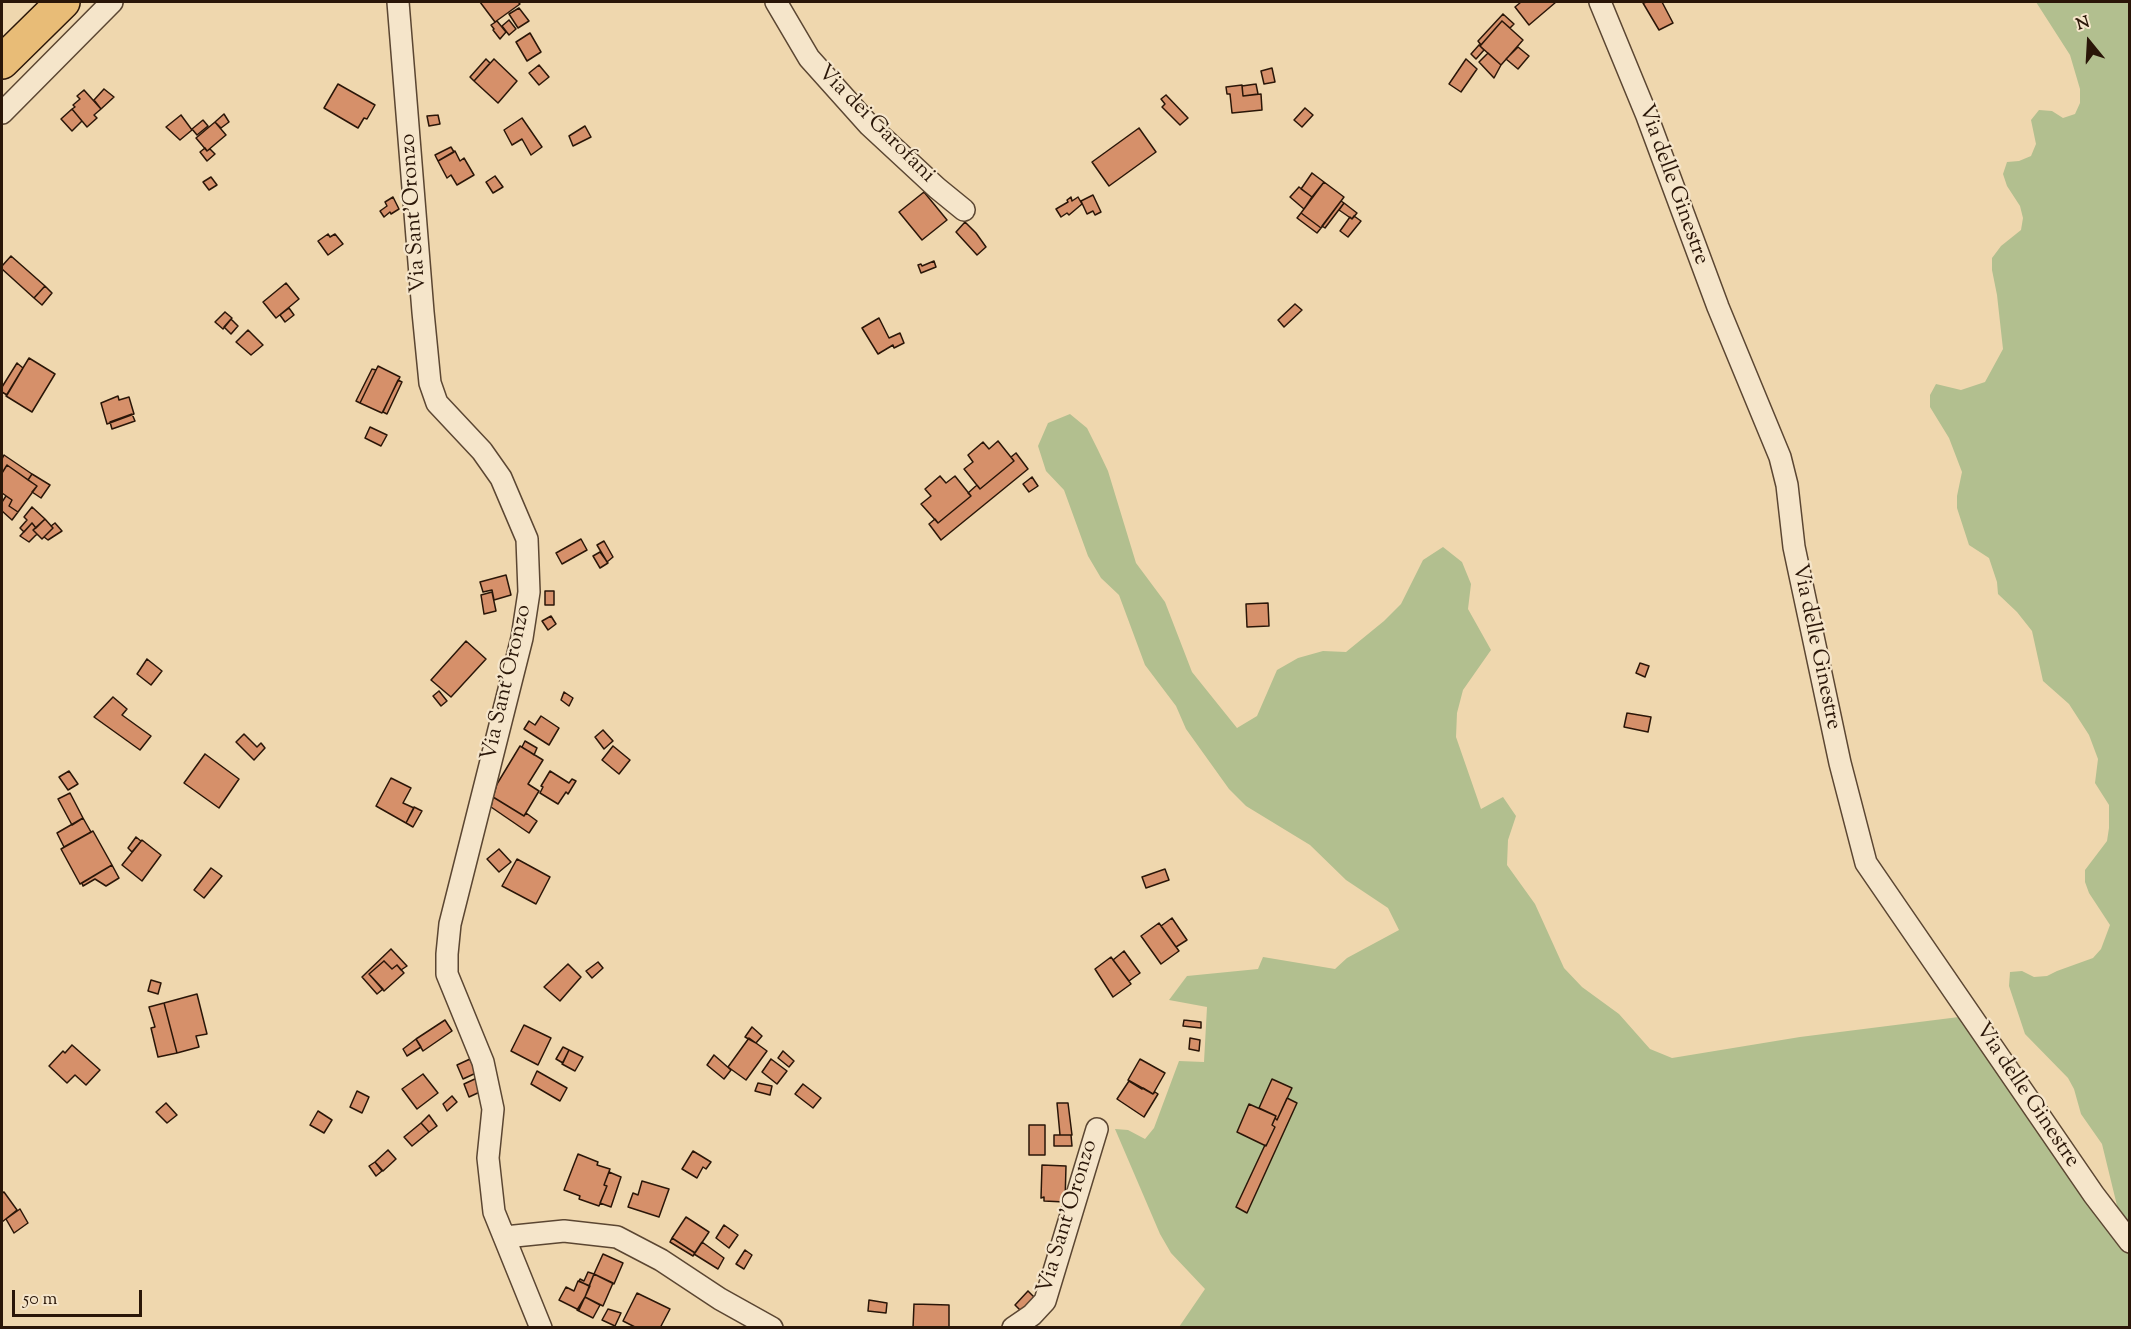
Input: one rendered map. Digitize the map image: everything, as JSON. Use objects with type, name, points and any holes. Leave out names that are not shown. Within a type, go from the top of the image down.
[{"type":"highway","points":[[2,36],[37,2]]},
{"type":"highway","points":[[2,62],[63,2]]},
{"type":"street","points":[[2,112],[112,2]]},
{"type":"street","name":"Via Sant'Oronzo","points":[[398,2],[430,383],[437,403],[482,451],[501,478],[527,539],[529,592],[522,638],[450,924],[447,974],[483,1062],[493,1109],[488,1158],[494,1212],[541,1328]]},
{"type":"street","name":"Via dei Garofani","points":[[776,2],[809,58],[869,125],[964,210]]},
{"type":"street","name":"Via delle Ginestre","points":[[1600,2],[1647,116],[1718,308],[1780,457],[1787,485],[1794,547],[1840,764],[1866,863],[2094,1196],[2130,1242]]},
{"type":"street","name":"Via Sant'Oronzo","points":[[1013,1328],[1032,1315],[1045,1301],[1096,1129]]},
{"type":"street","points":[[505,1237],[564,1231],[617,1237],[661,1260],[720,1299],[772,1328]]},
{"type":"green space","points":[[2036,2],[2129,2],[2129,1233],[2121,1222],[2102,1144],[2081,1114],[2074,1089],[2068,1078],[2025,1034],[2009,986],[2010,972],[2022,971],[2034,977],[2047,976],[2093,958],[2101,949],[2110,925],[2089,893],[2085,882],[2085,870],[2107,841],[2109,828],[2109,805],[2095,783],[2098,759],[2089,735],[2069,704],[2043,681],[2032,631],[2017,612],[1998,594],[1997,582],[1989,558],[1969,545],[1957,508],[1962,472],[1949,438],[1930,407],[1930,395],[1936,384],[1961,390],[1985,382],[2003,349],[1992,258],[2001,246],[2021,230],[2023,218],[2020,206],[2007,186],[2003,174],[2007,162],[2019,161],[2031,156],[2036,144],[2031,120],[2039,110],[2052,111],[2063,118],[2075,114],[2080,103],[2080,89],[2070,55]]},
{"type":"green space","points":[[1070,414],[1087,428],[1108,471],[1136,563],[1165,602],[1192,672],[1237,728],[1257,716],[1277,670],[1298,658],[1323,651],[1346,652],[1384,621],[1401,604],[1423,560],[1443,547],[1462,562],[1471,584],[1468,609],[1491,650],[1463,690],[1457,713],[1456,737],[1481,809],[1503,797],[1516,816],[1508,840],[1507,865],[1535,904],[1564,968],[1582,987],[1619,1014],[1650,1049],[1672,1058],[1800,1037],[1959,1017],[2129,1251],[2129,1327],[1179,1327],[1205,1289],[1171,1253],[1160,1234],[1115,1129],[1128,1130],[1145,1139],[1154,1128],[1179,1061],[1204,1062],[1207,1007],[1169,1000],[1187,976],[1258,969],[1263,957],[1335,969],[1347,958],[1399,930],[1388,908],[1346,880],[1310,845],[1246,806],[1229,789],[1186,729],[1176,706],[1145,665],[1119,595],[1101,578],[1088,556],[1064,490],[1046,471],[1038,446],[1048,423]]},
{"type":"building","points":[[480,2],[518,2],[520,4],[495,22]]},
{"type":"building","points":[[1521,2],[1556,2],[1529,25],[1515,7]]},
{"type":"building","points":[[1662,2],[1673,23],[1659,30],[1643,3]]},
{"type":"building","points":[[519,8],[529,21],[518,28],[509,14]]},
{"type":"building","points":[[1503,14],[1514,24],[1510,28],[1502,21],[1481,45],[1478,41]]},
{"type":"building","points":[[509,20],[516,29],[509,35],[502,26]]},
{"type":"building","points":[[497,21],[506,32],[500,39],[491,25]]},
{"type":"building","points":[[1502,21],[1523,40],[1501,65],[1480,46]]},
{"type":"building","points":[[530,33],[541,52],[527,61],[516,42]]},
{"type":"building","points":[[1479,45],[1484,50],[1476,59],[1471,54]]},
{"type":"building","points":[[1518,47],[1529,56],[1518,69],[1506,59]]},
{"type":"building","points":[[1488,53],[1501,65],[1494,78],[1479,62]]},
{"type":"building","points":[[486,59],[490,63],[474,81],[470,77]]},
{"type":"building","points":[[494,59],[517,81],[498,103],[474,81]]},
{"type":"building","points":[[1466,59],[1477,69],[1461,92],[1449,84]]},
{"type":"building","points":[[539,65],[549,77],[539,85],[529,73]]},
{"type":"building","points":[[1272,68],[1275,82],[1264,84],[1261,71]]},
{"type":"building","points":[[338,84],[375,105],[367,119],[364,118],[358,128],[324,108]]},
{"type":"building","points":[[1256,84],[1258,94],[1243,96],[1242,86]]},
{"type":"building","points":[[1242,85],[1243,96],[1261,94],[1262,110],[1232,113],[1230,94],[1227,94],[1226,87]]},
{"type":"building","points":[[104,89],[114,97],[101,109],[94,100]]},
{"type":"building","points":[[84,90],[101,109],[94,115],[97,118],[87,127],[72,109],[80,99],[77,96]]},
{"type":"building","points":[[1166,95],[1188,118],[1180,125],[1162,107],[1165,104],[1161,99]]},
{"type":"building","points":[[1305,108],[1313,115],[1302,127],[1294,120]]},
{"type":"building","points":[[72,109],[82,121],[72,131],[61,119]]},
{"type":"building","points":[[224,114],[229,122],[221,128],[215,122]]},
{"type":"building","points":[[181,115],[192,130],[180,140],[166,127]]},
{"type":"building","points":[[438,115],[440,124],[429,126],[427,116]]},
{"type":"building","points":[[522,118],[542,147],[531,155],[522,139],[512,145],[504,130]]},
{"type":"building","points":[[203,120],[208,126],[197,135],[192,129]]},
{"type":"building","points":[[215,122],[226,135],[207,151],[196,138]]},
{"type":"building","points":[[585,126],[591,137],[573,146],[569,136]]},
{"type":"building","points":[[1139,128],[1156,152],[1109,186],[1092,162]]},
{"type":"building","points":[[451,147],[454,152],[438,161],[435,155]]},
{"type":"building","points":[[205,148],[215,154],[207,161],[200,152]]},
{"type":"building","points":[[455,151],[460,161],[464,158],[474,175],[457,185],[451,175],[447,178],[438,161]]},
{"type":"building","points":[[1312,173],[1324,182],[1312,197],[1301,189]]},
{"type":"building","points":[[495,176],[503,187],[493,193],[486,182]]},
{"type":"building","points":[[211,177],[217,185],[209,190],[203,182]]},
{"type":"building","points":[[1324,182],[1344,197],[1321,228],[1301,213]]},
{"type":"building","points":[[1299,187],[1312,197],[1304,209],[1290,197]]},
{"type":"building","points":[[924,192],[947,220],[922,240],[899,212]]},
{"type":"building","points":[[1093,195],[1101,212],[1095,215],[1093,211],[1087,214],[1081,201]]},
{"type":"building","points":[[393,197],[399,209],[384,217],[380,211],[387,206],[385,202]]},
{"type":"building","points":[[1071,197],[1072,201],[1078,197],[1082,204],[1069,215],[1067,213],[1061,217],[1056,209],[1068,202],[1067,200]]},
{"type":"building","points":[[1341,201],[1344,203],[1325,228],[1322,226]]},
{"type":"building","points":[[1344,203],[1357,213],[1352,219],[1339,210]]},
{"type":"building","points":[[1301,213],[1321,228],[1317,233],[1297,218]]},
{"type":"building","points":[[1354,216],[1361,221],[1348,237],[1340,231],[1350,217],[1352,219]]},
{"type":"building","points":[[965,222],[986,247],[977,255],[956,232]]},
{"type":"building","points":[[328,234],[330,237],[335,234],[343,244],[328,255],[318,241]]},
{"type":"building","points":[[11,256],[45,286],[34,298],[2,269]]},
{"type":"building","points":[[934,261],[936,267],[921,273],[918,265],[922,266]]},
{"type":"building","points":[[286,283],[299,299],[276,318],[263,302]]},
{"type":"building","points":[[45,286],[52,293],[42,305],[34,298]]},
{"type":"building","points":[[1295,304],[1302,310],[1284,327],[1278,320]]},
{"type":"building","points":[[289,308],[294,315],[285,322],[280,315]]},
{"type":"building","points":[[225,312],[232,318],[223,329],[215,322]]},
{"type":"building","points":[[879,318],[889,338],[900,333],[904,343],[894,348],[893,345],[878,354],[862,328]]},
{"type":"building","points":[[231,319],[238,326],[231,334],[224,327]]},
{"type":"building","points":[[248,330],[263,345],[251,355],[236,342]]},
{"type":"building","points":[[29,358],[55,374],[32,412],[6,396]]},
{"type":"building","points":[[17,363],[23,368],[7,395],[2,392],[2,387]]},
{"type":"building","points":[[378,366],[400,377],[382,413],[360,403]]},
{"type":"building","points":[[372,369],[376,370],[360,403],[356,401]]},
{"type":"building","points":[[398,380],[402,382],[387,414],[383,412]]},
{"type":"building","points":[[118,396],[119,400],[129,397],[134,414],[107,424],[101,403]]},
{"type":"building","points":[[132,414],[135,421],[112,429],[110,422]]},
{"type":"building","points":[[370,427],[387,435],[381,446],[365,438]]},
{"type":"building","points":[[998,441],[1014,461],[980,489],[964,469],[973,462],[968,455],[983,442],[989,449]]},
{"type":"building","points":[[1016,453],[1028,469],[941,540],[929,524],[935,519],[938,523],[971,496],[968,493],[977,485],[980,489],[1014,461],[1011,457]]},
{"type":"building","points":[[4,455],[32,474],[28,480],[7,465],[2,473]]},
{"type":"building","points":[[7,465],[37,486],[18,512],[9,506],[12,500],[2,493],[2,473]]},
{"type":"building","points":[[32,474],[50,485],[41,498],[32,492],[37,486],[28,480]]},
{"type":"building","points":[[940,476],[946,483],[955,476],[971,496],[938,523],[921,504],[931,496],[925,489]]},
{"type":"building","points":[[1032,477],[1038,486],[1029,492],[1023,484]]},
{"type":"building","points":[[6,496],[12,500],[9,506],[18,512],[12,520],[2,511],[2,502]]},
{"type":"building","points":[[32,507],[45,519],[36,528],[32,523],[24,532],[20,528],[27,520],[24,517]]},
{"type":"building","points":[[45,519],[53,528],[42,539],[33,530]]},
{"type":"building","points":[[32,523],[36,528],[33,530],[37,534],[29,542],[20,536]]},
{"type":"building","points":[[55,523],[62,531],[48,540],[44,537]]},
{"type":"building","points":[[581,539],[587,550],[562,564],[556,553]]},
{"type":"building","points":[[604,541],[613,557],[607,562],[597,545]]},
{"type":"building","points":[[600,552],[608,563],[600,568],[593,556]]},
{"type":"building","points":[[506,575],[511,595],[494,600],[492,590],[483,592],[480,582]]},
{"type":"building","points":[[545,591],[554,591],[554,605],[545,605]]},
{"type":"building","points":[[492,592],[496,611],[484,614],[481,595]]},
{"type":"building","points":[[1268,603],[1269,626],[1247,627],[1246,604]]},
{"type":"building","points":[[551,616],[556,624],[548,630],[542,621]]},
{"type":"building","points":[[466,641],[486,659],[451,697],[431,680]]},
{"type":"building","points":[[147,659],[162,671],[151,685],[137,674]]},
{"type":"building","points":[[1640,663],[1649,666],[1645,677],[1636,673]]},
{"type":"building","points":[[439,691],[447,701],[441,706],[433,696]]},
{"type":"building","points":[[564,692],[573,698],[569,706],[561,700]]},
{"type":"building","points":[[113,697],[127,709],[122,715],[151,736],[140,750],[94,717]]},
{"type":"building","points":[[1627,713],[1651,717],[1648,732],[1624,727]]},
{"type":"building","points":[[541,716],[559,728],[549,745],[524,729],[529,721],[535,725]]},
{"type":"building","points":[[603,730],[613,741],[604,749],[595,737]]},
{"type":"building","points":[[244,734],[257,747],[261,743],[265,748],[254,760],[236,742]]},
{"type":"building","points":[[525,741],[537,748],[534,755],[522,747]]},
{"type":"building","points":[[520,746],[543,760],[528,784],[539,791],[524,816],[493,797],[497,784]]},
{"type":"building","points":[[613,746],[630,760],[619,774],[602,760]]},
{"type":"building","points":[[205,754],[239,779],[219,808],[184,783]]},
{"type":"building","points":[[69,771],[78,784],[68,790],[59,777]]},
{"type":"building","points":[[550,771],[569,783],[572,779],[576,781],[558,804],[540,793],[543,787],[541,786]]},
{"type":"building","points":[[391,778],[411,788],[403,803],[414,808],[406,823],[376,806]]},
{"type":"building","points":[[70,793],[83,818],[72,825],[58,799]]},
{"type":"building","points":[[493,797],[524,816],[526,813],[537,821],[529,833],[491,807]]},
{"type":"building","points":[[414,807],[422,811],[413,827],[406,823]]},
{"type":"building","points":[[83,818],[91,832],[64,847],[57,833]]},
{"type":"building","points":[[93,831],[112,865],[80,884],[61,849]]},
{"type":"building","points":[[136,837],[141,841],[132,852],[128,848]]},
{"type":"building","points":[[142,840],[161,855],[142,881],[122,865]]},
{"type":"building","points":[[499,849],[511,862],[499,872],[487,859]]},
{"type":"building","points":[[517,859],[550,877],[536,904],[502,886]]},
{"type":"building","points":[[112,865],[119,878],[106,886],[95,879],[83,886],[82,883]]},
{"type":"building","points":[[211,868],[222,876],[204,898],[194,890]]},
{"type":"building","points":[[1165,869],[1169,880],[1146,888],[1142,877]]},
{"type":"building","points":[[1172,918],[1187,940],[1176,947],[1161,926]]},
{"type":"building","points":[[1159,923],[1179,951],[1161,964],[1141,936]]},
{"type":"building","points":[[391,949],[407,966],[401,970],[397,965],[392,969],[384,961],[369,974],[383,989],[377,994],[362,977]]},
{"type":"building","points":[[1124,951],[1140,973],[1129,981],[1113,960]]},
{"type":"building","points":[[1111,957],[1131,984],[1113,997],[1095,969]]},
{"type":"building","points":[[384,961],[392,969],[397,965],[404,973],[384,991],[369,974]]},
{"type":"building","points":[[598,962],[603,968],[592,978],[586,971]]},
{"type":"building","points":[[568,964],[581,977],[560,1001],[544,987]]},
{"type":"building","points":[[151,980],[161,983],[158,994],[148,991]]},
{"type":"building","points":[[197,994],[207,1034],[196,1036],[199,1047],[177,1053],[164,1003]]},
{"type":"building","points":[[164,1003],[177,1053],[158,1057],[151,1028],[155,1027],[149,1007]]},
{"type":"building","points":[[445,1020],[452,1031],[423,1051],[416,1039]]},
{"type":"building","points":[[1184,1020],[1201,1022],[1201,1028],[1183,1026]]},
{"type":"building","points":[[524,1025],[551,1038],[538,1065],[511,1051]]},
{"type":"building","points":[[752,1027],[762,1036],[756,1043],[745,1037]]},
{"type":"building","points":[[749,1038],[767,1051],[746,1080],[728,1067]]},
{"type":"building","points":[[1190,1038],[1200,1040],[1199,1051],[1189,1049]]},
{"type":"building","points":[[416,1039],[421,1047],[407,1056],[403,1049]]},
{"type":"building","points":[[72,1045],[100,1070],[86,1085],[75,1075],[67,1083],[49,1066]]},
{"type":"building","points":[[563,1047],[569,1050],[563,1063],[556,1059]]},
{"type":"building","points":[[569,1050],[583,1057],[575,1071],[562,1064]]},
{"type":"building","points":[[783,1051],[794,1061],[789,1067],[778,1058]]},
{"type":"building","points":[[714,1055],[731,1070],[724,1079],[707,1065]]},
{"type":"building","points":[[470,1059],[476,1073],[463,1079],[457,1065]]},
{"type":"building","points":[[771,1059],[787,1071],[777,1084],[762,1072]]},
{"type":"building","points":[[1140,1059],[1165,1073],[1153,1094],[1128,1080]]},
{"type":"building","points":[[537,1071],[567,1088],[560,1101],[531,1084]]},
{"type":"building","points":[[423,1074],[438,1093],[417,1109],[402,1089]]},
{"type":"building","points":[[477,1078],[482,1091],[469,1097],[464,1084]]},
{"type":"building","points":[[1272,1079],[1292,1088],[1277,1120],[1276,1116],[1259,1108]]},
{"type":"building","points":[[1129,1081],[1153,1094],[1155,1092],[1158,1094],[1144,1117],[1117,1099]]},
{"type":"building","points":[[758,1083],[772,1086],[770,1095],[755,1091]]},
{"type":"building","points":[[803,1084],[821,1098],[813,1108],[795,1094]]},
{"type":"building","points":[[357,1091],[369,1097],[362,1113],[350,1107]]},
{"type":"building","points":[[452,1096],[457,1102],[447,1111],[443,1104]]},
{"type":"building","points":[[1287,1098],[1297,1103],[1247,1213],[1236,1207],[1275,1127],[1272,1125],[1275,1118],[1277,1120]]},
{"type":"building","points":[[166,1103],[177,1115],[167,1123],[156,1112]]},
{"type":"building","points":[[1057,1103],[1068,1103],[1072,1135],[1060,1135]]},
{"type":"building","points":[[1249,1104],[1276,1116],[1272,1125],[1275,1127],[1266,1146],[1237,1132]]},
{"type":"building","points":[[318,1111],[332,1120],[324,1133],[310,1125]]},
{"type":"building","points":[[429,1115],[437,1126],[429,1132],[421,1123]]},
{"type":"building","points":[[421,1123],[429,1132],[412,1146],[404,1137]]},
{"type":"building","points":[[1029,1125],[1045,1125],[1045,1155],[1029,1155]]},
{"type":"building","points":[[1054,1135],[1071,1135],[1072,1146],[1054,1146]]},
{"type":"building","points":[[388,1150],[396,1159],[383,1171],[375,1162]]},
{"type":"building","points":[[693,1151],[711,1162],[706,1169],[703,1167],[697,1178],[682,1169]]},
{"type":"building","points":[[578,1154],[598,1162],[597,1165],[610,1169],[604,1185],[607,1186],[599,1206],[579,1199],[580,1196],[564,1190]]},
{"type":"building","points":[[375,1162],[382,1171],[376,1176],[369,1166]]},
{"type":"building","points":[[1042,1165],[1066,1166],[1065,1202],[1044,1201],[1044,1197],[1041,1198]]},
{"type":"building","points":[[609,1172],[621,1177],[611,1207],[600,1203],[607,1186],[604,1185]]},
{"type":"building","points":[[642,1181],[669,1189],[659,1217],[628,1207],[633,1193],[638,1195]]},
{"type":"building","points":[[4,1192],[17,1210],[2,1222],[2,1193]]},
{"type":"building","points":[[20,1209],[28,1223],[14,1233],[6,1219]]},
{"type":"building","points":[[686,1217],[709,1232],[695,1253],[672,1238]]},
{"type":"building","points":[[724,1225],[738,1235],[729,1248],[716,1238]]},
{"type":"building","points":[[672,1238],[695,1253],[693,1256],[670,1242]]},
{"type":"building","points":[[702,1242],[724,1258],[718,1269],[694,1254]]},
{"type":"building","points":[[745,1250],[752,1255],[744,1269],[736,1264]]},
{"type":"building","points":[[603,1254],[623,1263],[614,1284],[594,1274]]},
{"type":"building","points":[[588,1272],[594,1274],[589,1286],[579,1281],[580,1279],[584,1281]]},
{"type":"building","points":[[594,1274],[613,1283],[603,1306],[585,1297]]},
{"type":"building","points":[[578,1281],[590,1286],[579,1310],[559,1300],[566,1287],[574,1291]]},
{"type":"building","points":[[1028,1291],[1036,1299],[1023,1313],[1015,1305]]},
{"type":"building","points":[[637,1293],[670,1309],[660,1328],[637,1328],[623,1321]]},
{"type":"building","points":[[585,1297],[600,1305],[593,1318],[577,1310]]},
{"type":"building","points":[[869,1300],[887,1303],[886,1313],[868,1311]]},
{"type":"building","points":[[914,1304],[949,1305],[949,1328],[913,1328]]},
{"type":"building","points":[[608,1309],[621,1313],[615,1326],[602,1320]]}]
